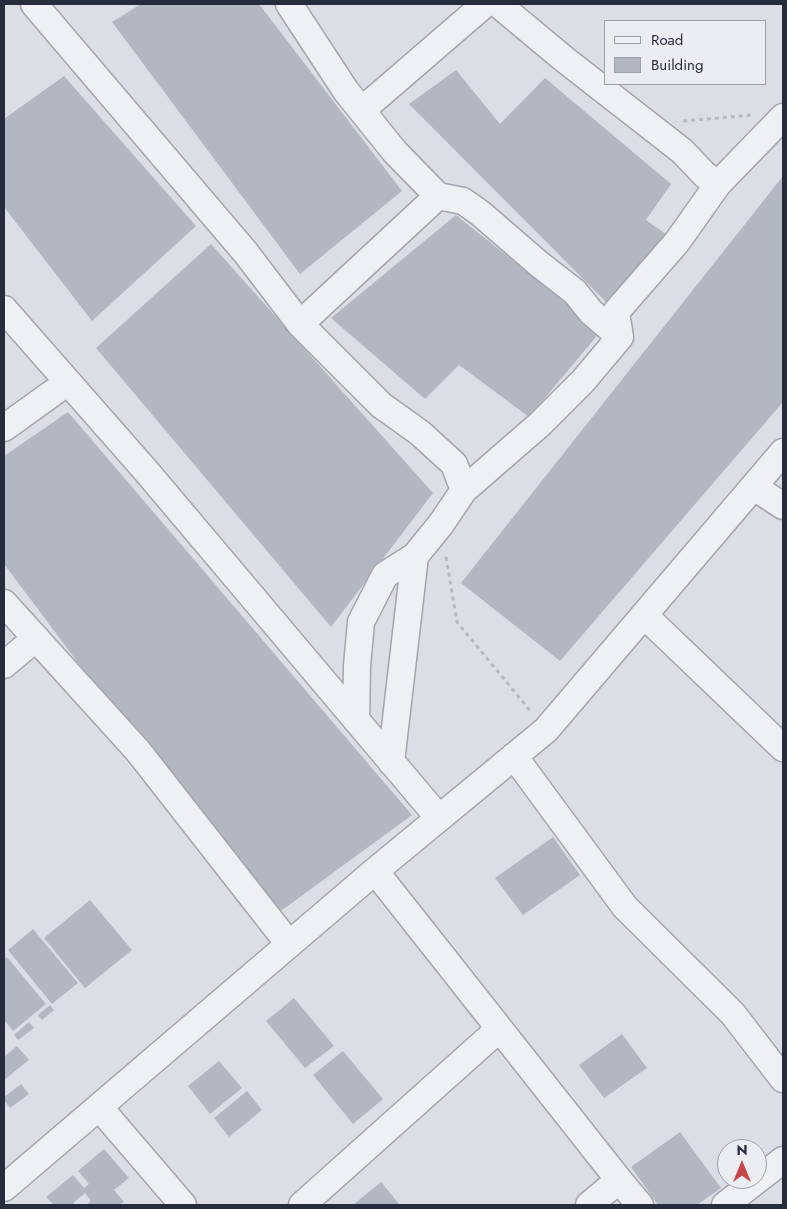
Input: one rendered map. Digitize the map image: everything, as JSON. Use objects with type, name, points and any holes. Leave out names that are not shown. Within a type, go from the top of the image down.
[{"type":"street","points":[[34,4],[246,253],[300,324],[381,405],[420,433],[454,464],[464,490]]},
{"type":"street","points":[[289,4],[346,92],[395,152],[438,196],[463,201],[480,213],[575,292],[591,312],[620,337]]},
{"type":"street","points":[[362,110],[485,4]]},
{"type":"street","points":[[498,4],[564,59],[682,151],[705,175],[718,184]]},
{"type":"street","points":[[356,720],[357,666],[361,622],[385,574],[415,556],[441,524],[464,490],[540,424],[583,381],[620,337],[616,312],[677,242],[718,184],[783,117]]},
{"type":"street","points":[[300,324],[438,196]]},
{"type":"street","points":[[4,309],[147,472],[439,818]]},
{"type":"street","points":[[4,428],[68,382]]},
{"type":"street","points":[[4,1188],[375,871],[546,730],[783,452]]},
{"type":"street","points":[[754,487],[783,506]]},
{"type":"street","points":[[391,762],[415,556]]},
{"type":"street","points":[[4,603],[138,751],[289,944]]},
{"type":"street","points":[[644,615],[783,748]]},
{"type":"street","points":[[4,665],[36,638]]},
{"type":"street","points":[[514,756],[625,907],[733,1014],[780,1067]]},
{"type":"street","points":[[375,871],[618,1180],[640,1205]]},
{"type":"street","points":[[302,1205],[499,1029]]},
{"type":"street","points":[[99,1107],[183,1205]]},
{"type":"street","points":[[726,1205],[783,1160]]},
{"type":"street","points":[[590,1205],[618,1180]]},
{"type":"path","points":[[648,125],[754,115]]},
{"type":"path","points":[[441,524],[457,622],[546,730]]},
{"type":"building","points":[[141,4],[259,4],[402,191],[300,274],[112,22]]},
{"type":"building","points":[[456,70],[500,124],[545,78],[671,184],[646,220],[677,242],[616,312],[409,104]]},
{"type":"building","points":[[64,76],[196,226],[92,321],[4,207],[4,119]]},
{"type":"building","points":[[783,176],[783,402],[560,661],[461,583]]},
{"type":"building","points":[[456,215],[601,331],[529,417],[459,365],[425,399],[331,318]]},
{"type":"building","points":[[211,244],[433,493],[331,627],[96,348]]},
{"type":"building","points":[[68,412],[412,815],[270,919],[4,564],[4,456]]},
{"type":"building","points":[[553,837],[580,875],[523,915],[495,878]]},
{"type":"building","points":[[90,900],[132,950],[85,988],[44,938]]},
{"type":"building","points":[[33,929],[78,983],[52,1004],[8,950]]},
{"type":"building","points":[[7,957],[46,1004],[13,1031],[4,1020],[4,959]]},
{"type":"building","points":[[294,998],[334,1046],[305,1068],[266,1021]]},
{"type":"building","points":[[50,1005],[54,1010],[42,1020],[38,1015]]},
{"type":"building","points":[[29,1022],[34,1028],[18,1040],[14,1035]]},
{"type":"building","points":[[622,1034],[647,1068],[604,1098],[579,1065]]},
{"type":"building","points":[[17,1046],[29,1060],[4,1080],[4,1057]]},
{"type":"building","points":[[343,1051],[383,1099],[353,1124],[313,1075]]},
{"type":"building","points":[[219,1061],[242,1088],[210,1114],[188,1086]]},
{"type":"building","points":[[21,1084],[29,1094],[10,1108],[4,1097]]},
{"type":"building","points":[[247,1091],[262,1110],[229,1137],[214,1118]]},
{"type":"building","points":[[680,1132],[717,1183],[717,1189],[720,1189],[697,1205],[658,1205],[631,1167]]},
{"type":"building","points":[[104,1149],[129,1178],[114,1190],[124,1202],[119,1205],[86,1205],[91,1201],[85,1193],[73,1203],[75,1205],[54,1205],[46,1197],[73,1175],[84,1188],[89,1184],[78,1171]]},
{"type":"building","points":[[381,1182],[400,1205],[354,1204]]}]
